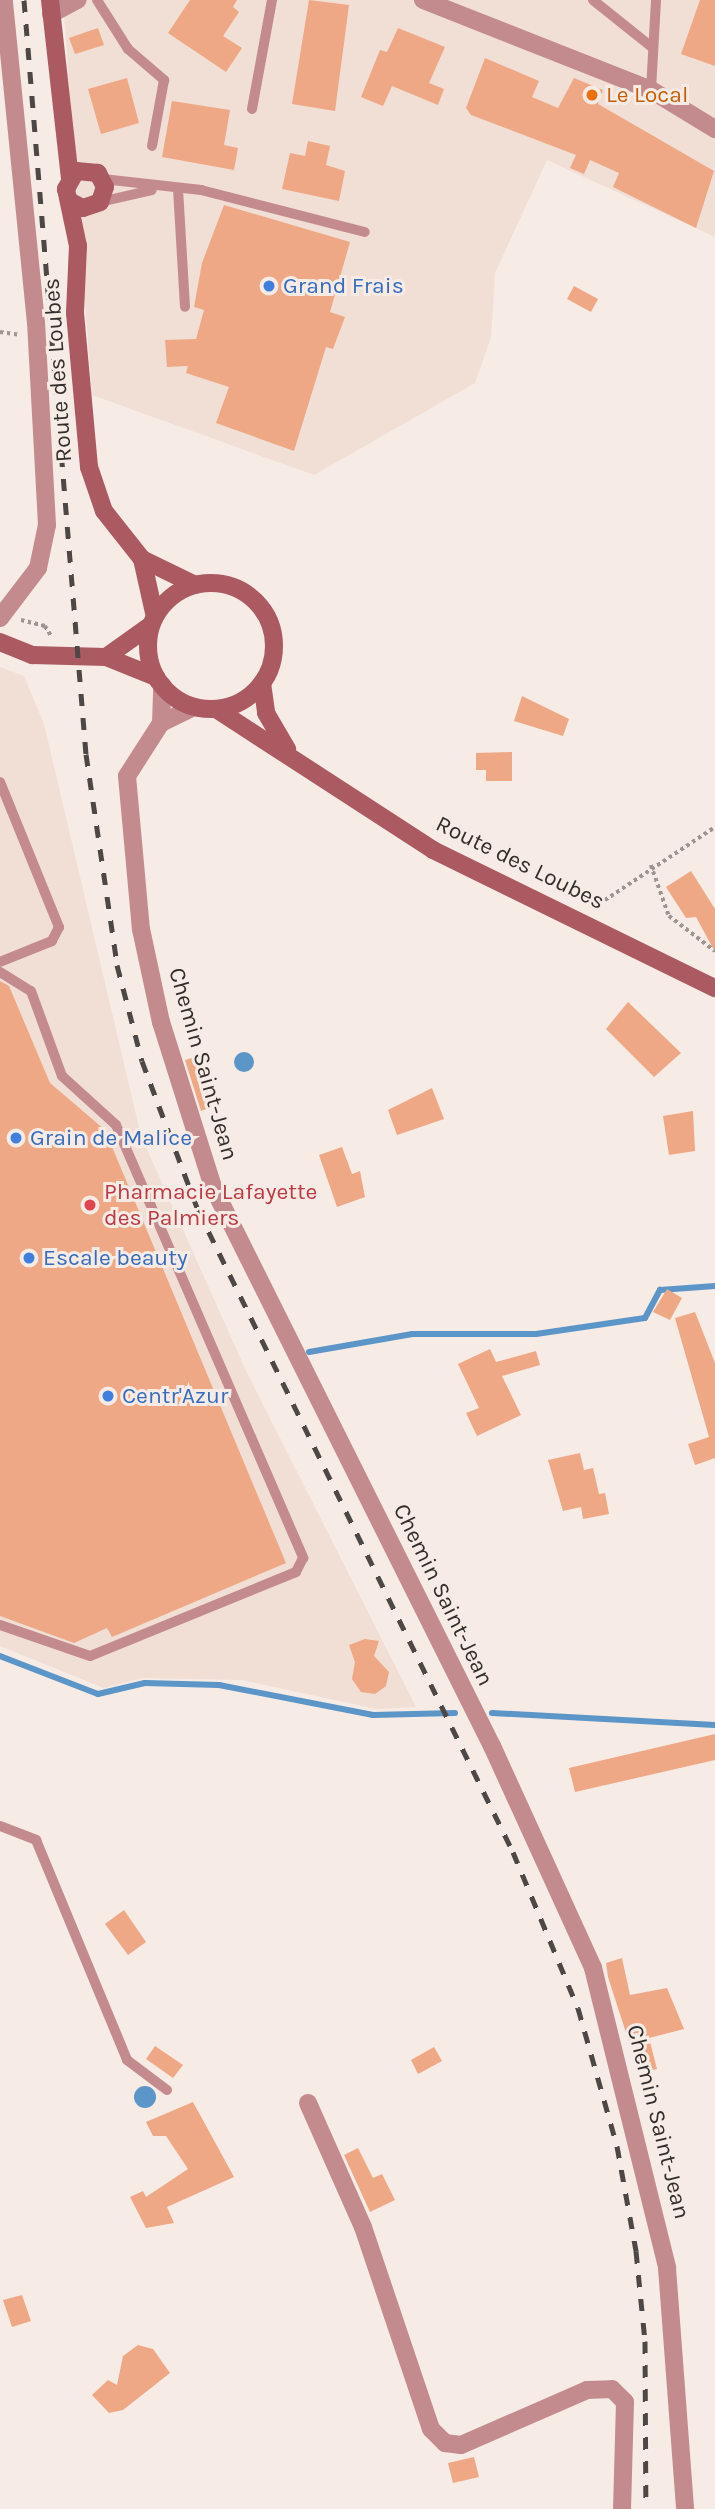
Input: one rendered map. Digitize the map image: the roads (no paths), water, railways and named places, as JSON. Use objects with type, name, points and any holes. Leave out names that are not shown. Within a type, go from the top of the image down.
[{"type":"main road","points":[[50,7],[70,177],[97,174]]},
{"type":"main road","points":[[63,130],[97,174]]},
{"type":"main road","name":"Route des Loubes","points":[[78,246],[98,203],[97,174]]},
{"type":"main road","name":"Route des Loubes","points":[[70,177],[78,246],[75,313],[89,467],[104,511],[142,559],[195,585]]},
{"type":"main road","points":[[71,202],[98,203]]},
{"type":"main road","name":"Route des Loubes","points":[[142,559],[153,621]]},
{"type":"main road","points":[[0,642],[32,655],[106,657],[159,681],[194,707],[216,709],[239,703],[262,683],[274,651],[258,604],[229,586],[195,585],[172,596],[153,621],[106,657]]},
{"type":"main road","points":[[153,621],[148,651],[159,681]]},
{"type":"main road","name":"Route des Loubes","points":[[262,683],[274,731],[309,771]]},
{"type":"main road","name":"Route des Loubes","points":[[216,709],[433,850],[715,988]]},
{"type":"street","points":[[2,616],[38,568],[47,525],[36,323],[4,0]]},
{"type":"street","points":[[50,7],[77,0]]},
{"type":"street","points":[[423,0],[651,90],[715,129]]},
{"type":"street","points":[[159,681],[161,723]]},
{"type":"street","name":"Chemin Saint-Jean","points":[[194,707],[161,723],[133,762],[125,790],[141,929],[176,1076],[214,1187],[492,1746],[593,1968],[667,2268],[685,2509]]},
{"type":"street","points":[[308,2103],[363,2227],[431,2429],[445,2443],[461,2445],[587,2389],[612,2389],[625,2403],[622,2509]]},
{"type":"lane","points":[[97,0],[128,49],[164,80],[152,146]]},
{"type":"lane","points":[[252,109],[272,0]]},
{"type":"lane","points":[[593,0],[653,48]]},
{"type":"lane","points":[[651,90],[656,0]]},
{"type":"lane","points":[[97,174],[159,188],[178,189],[365,232]]},
{"type":"lane","points":[[98,203],[159,188]]},
{"type":"lane","points":[[178,189],[185,307]]},
{"type":"lane","points":[[0,782],[59,927],[52,941],[0,962]]},
{"type":"lane","points":[[0,972],[31,991],[62,1076],[117,1125],[303,1558],[296,1572],[90,1656],[0,1625]]},
{"type":"lane","points":[[0,1826],[36,1840],[127,2060],[167,2091]]},
{"type":"water","points":[[244,1052],[251,1055],[254,1062],[251,1069],[244,1072],[237,1069],[234,1062],[237,1055]]},
{"type":"water","points":[[145,2086],[153,2089],[156,2097],[153,2105],[145,2108],[137,2105],[134,2097],[137,2089]]},
{"type":"waterway","points":[[309,1352],[412,1334],[536,1334],[645,1318],[660,1290],[715,1286]]},
{"type":"waterway","points":[[0,1656],[98,1694],[145,1683],[219,1685],[373,1715],[455,1713]]},
{"type":"waterway","points":[[492,1713],[715,1725]]},
{"type":"railway","points":[[24,0],[86,754],[117,965],[142,1061],[198,1210],[513,1852],[578,2008],[617,2146],[636,2251],[645,2341],[646,2509]]},
{"type":"place","name":"Le Local","points":[[592,95]]},
{"type":"place","name":"Grand Frais","points":[[269,286]]},
{"type":"place","name":"Grain de Malice","points":[[16,1138]]},
{"type":"place","name":"Pharmacie Lafayette des Palmiers","points":[[90,1205]]},
{"type":"place","name":"Escale beauty","points":[[29,1258]]},
{"type":"place","name":"Centr'Azur","points":[[108,1396]]}]
